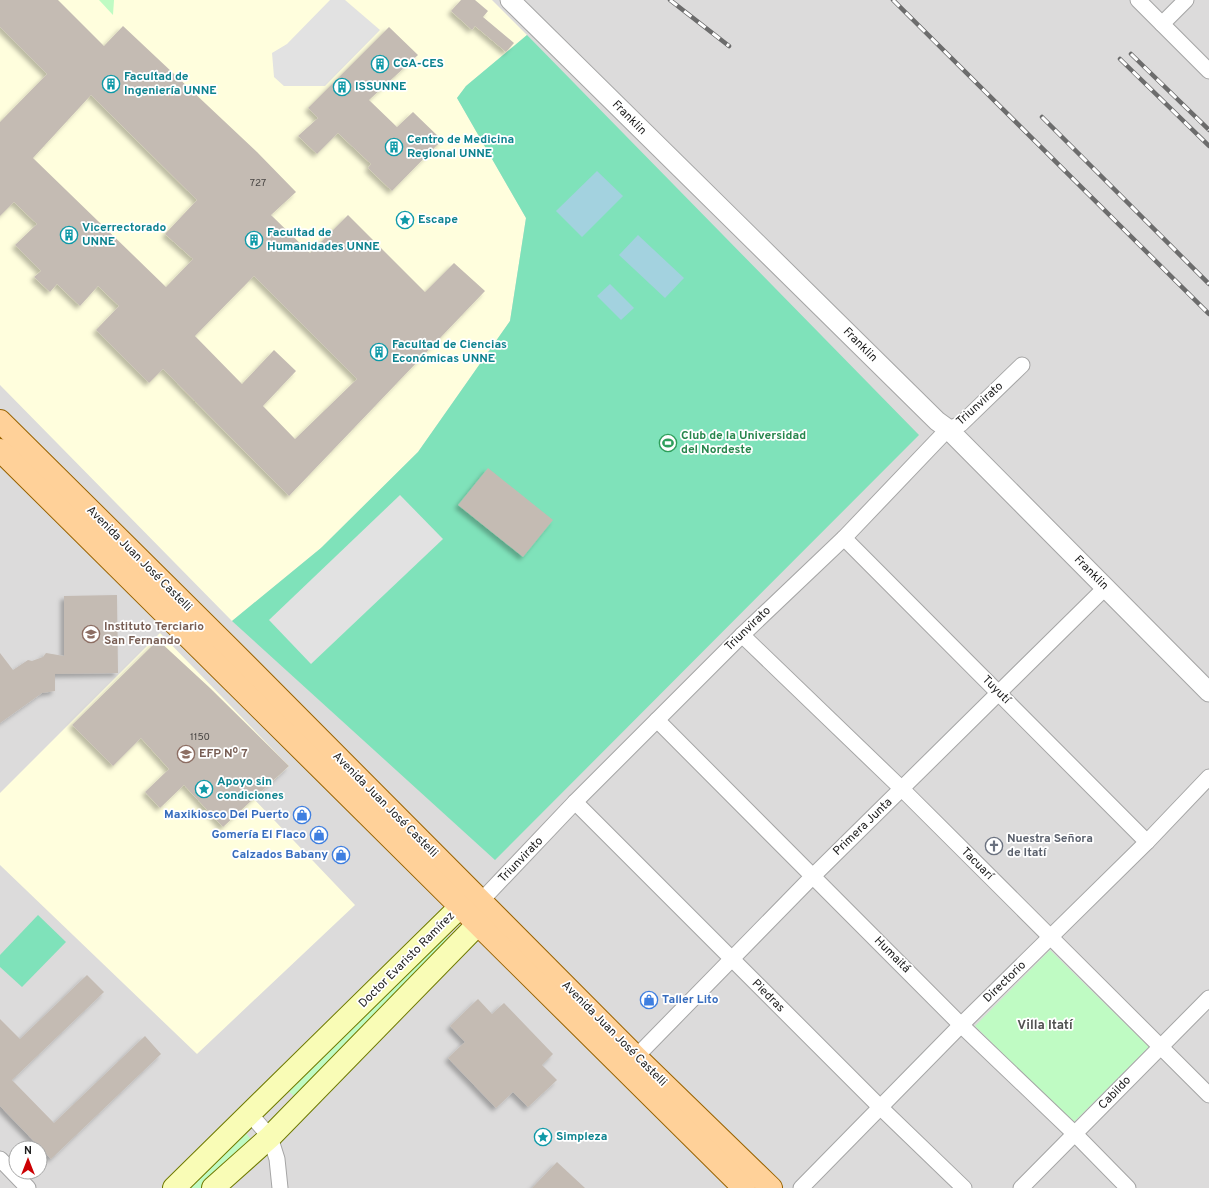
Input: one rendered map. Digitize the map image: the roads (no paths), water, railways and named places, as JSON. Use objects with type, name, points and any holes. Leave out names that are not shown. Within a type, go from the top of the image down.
[{"type":"main road","name":"Avenida Juan José Castelli","points":[[0,421],[229,648],[471,904],[478,924],[630,1063],[771,1188]]},
{"type":"main road","name":"Avenida Juan José Castelli","points":[[0,450],[471,904],[630,1063],[744,1188]]},
{"type":"main road","name":"Doctor Evaristo Ramírez","points":[[174,1188],[471,904]]},
{"type":"main road","name":"Doctor Evaristo Ramírez","points":[[213,1188],[270,1137],[478,924]]},
{"type":"street","name":"Franklin","points":[[510,0],[937,421],[948,429],[1209,692]]},
{"type":"street","points":[[1138,0],[1209,71]]},
{"type":"street","points":[[1162,24],[1186,0]]},
{"type":"street","name":"Triunvirato","points":[[471,904],[742,635],[844,538],[948,429],[961,424],[1022,365]]},
{"type":"street","name":"Tuyutí","points":[[844,538],[1147,842]]},
{"type":"street","name":"Primera Junta","points":[[630,1063],[813,876],[1105,588]]},
{"type":"street","name":"Tacuarí","points":[[742,635],[902,789],[1209,1095]]},
{"type":"street","name":"Humaitá","points":[[657,720],[962,1025],[1075,1134],[1128,1188]]},
{"type":"street","name":"Directorio","points":[[801,1188],[962,1025],[1147,842],[1209,776]]},
{"type":"street","name":"Piedras","points":[[575,802],[881,1108],[964,1188]]},
{"type":"street","name":"Cabildo","points":[[1022,1188],[1160,1046],[1209,998]]},
{"type":"street","points":[[250,1114],[270,1137],[277,1159],[280,1188]]},
{"type":"street","points":[[0,1159],[28,1188]]},
{"type":"water","points":[[597,171],[623,196],[582,237],[556,211]]},
{"type":"water","points":[[638,235],[684,278],[665,298],[619,255]]},
{"type":"water","points":[[610,284],[634,308],[621,320],[597,296]]},
{"type":"railway","points":[[670,0],[729,46]]},
{"type":"railway","points":[[893,0],[1209,314]]},
{"type":"railway","points":[[1131,54],[1209,130]]},
{"type":"railway","points":[[1120,59],[1209,146]]},
{"type":"railway","points":[[1042,117],[1209,284]]},
{"type":"place","name":"CGA-CES","points":[[380,64]]},
{"type":"place","name":"Facultad de Ingeniería UNNE","points":[[111,84]]},
{"type":"place","name":"ISSUNNE","points":[[342,87]]},
{"type":"place","name":"Centro de Medicina Regional UNNE","points":[[394,147]]},
{"type":"place","name":"Escape","points":[[405,220]]},
{"type":"place","name":"Vicerrectorado UNNE","points":[[69,235]]},
{"type":"place","name":"Facultad de Humanidades UNNE","points":[[254,240]]},
{"type":"place","name":"Facultad de Ciencias Económicas UNNE","points":[[379,352]]},
{"type":"place","name":"Club de la Universidad del Nordeste","points":[[668,443]]},
{"type":"place","name":"Instituto Terciario San Fernando","points":[[91,634]]},
{"type":"place","name":"EFP Nº 7","points":[[186,754]]},
{"type":"place","name":"Apoyo sin condiciones","points":[[204,789]]},
{"type":"place","name":"Maxikiosco Del Puerto","points":[[302,815]]},
{"type":"place","name":"Gomería El Flaco","points":[[319,835]]},
{"type":"place","name":"Nuestra Señora de Itatí","points":[[994,846]]},
{"type":"place","name":"Calzados Babany","points":[[341,855]]},
{"type":"place","name":"Taller Lito","points":[[649,1000]]},
{"type":"place","name":"Simpleza","points":[[543,1137]]},
{"type":"district","name":"Villa Itatí","points":[[1045,1026]]}]
